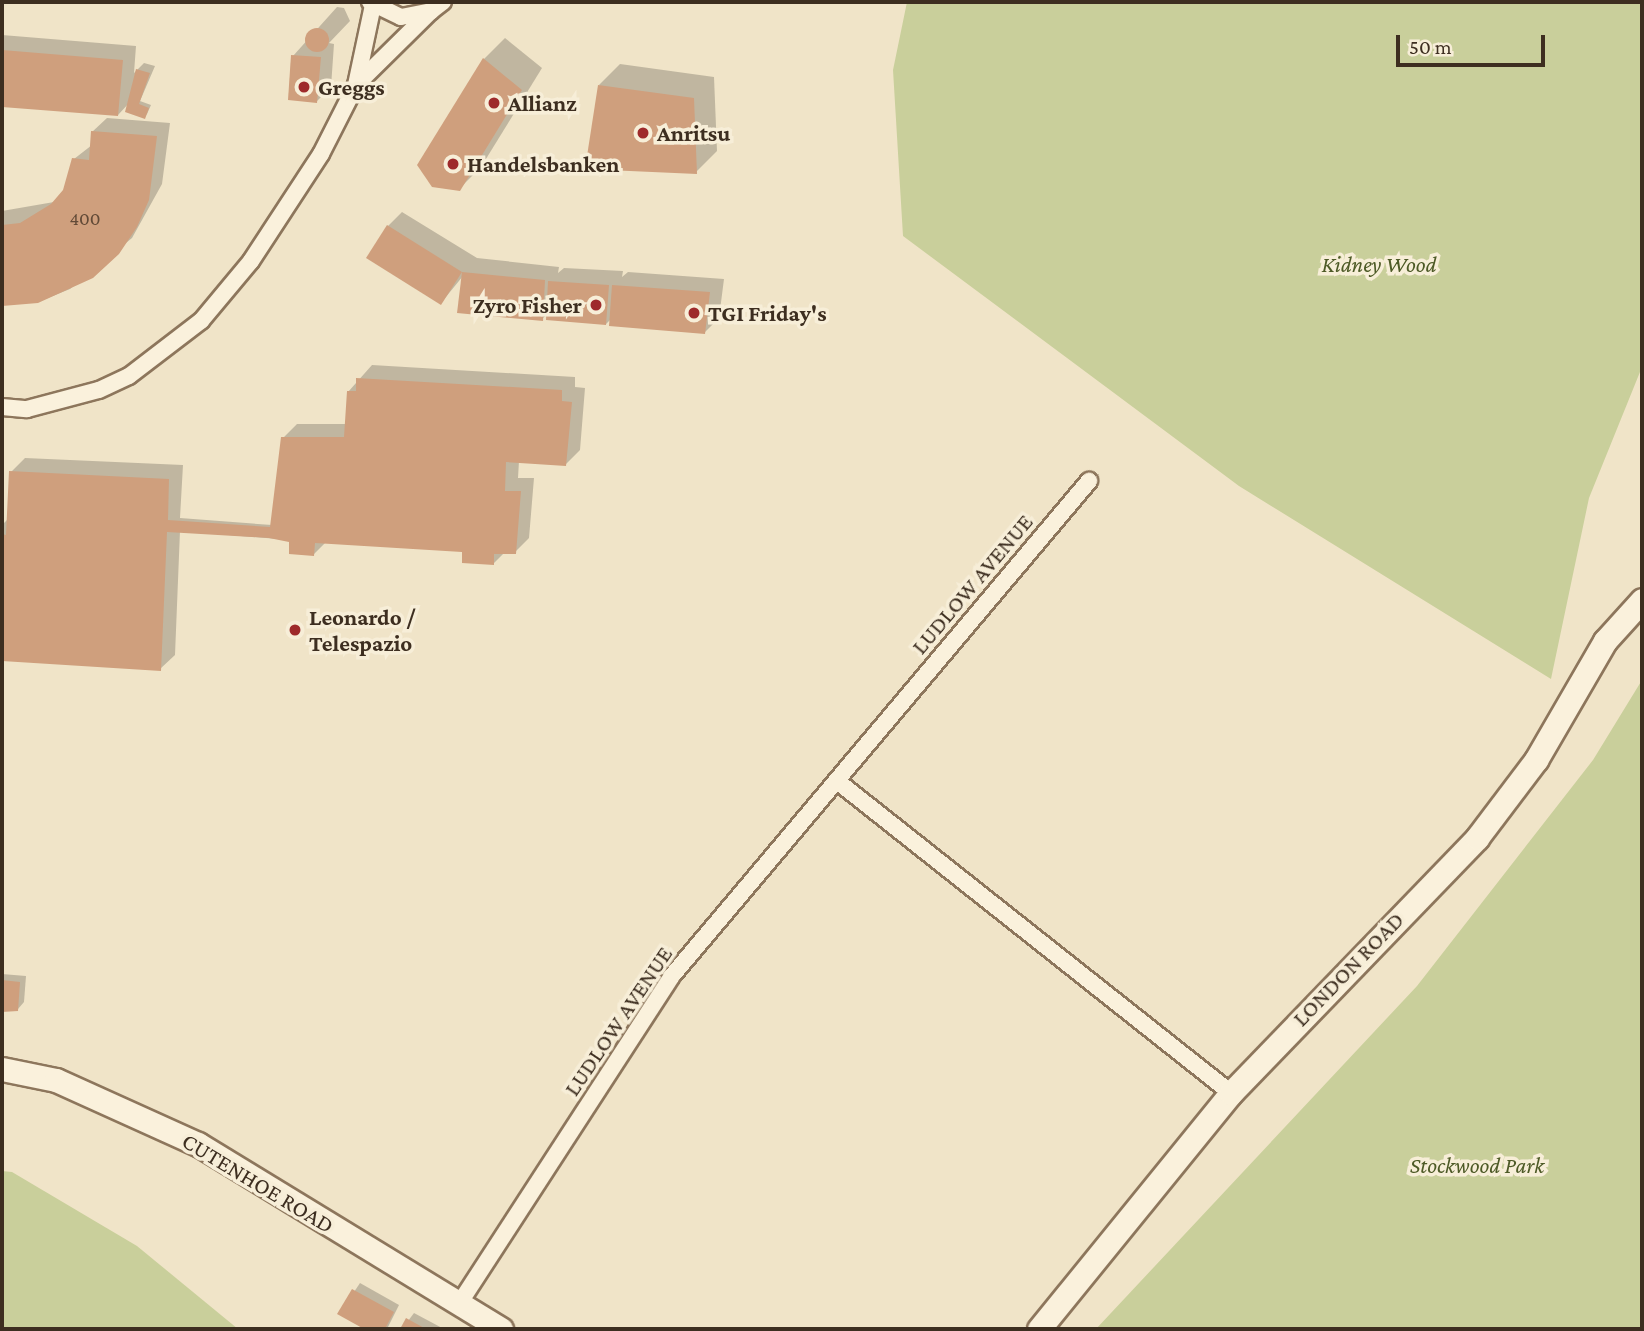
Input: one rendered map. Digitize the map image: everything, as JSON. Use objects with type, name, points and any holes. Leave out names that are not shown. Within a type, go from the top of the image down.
[{"type":"street","points":[[2,407],[27,409],[99,390],[129,376],[201,321],[251,261],[321,154],[356,85],[372,3],[401,17],[441,5]]},
{"type":"street","points":[[356,85],[441,5]]},
{"type":"street","name":"LUDLOW AVENUE","points":[[459,1304],[671,977],[1089,481]]},
{"type":"street","name":"LONDON ROAD","points":[[1039,1329],[1231,1093],[1477,838],[1536,760],[1605,641],[1642,600]]},
{"type":"street","points":[[837,781],[1231,1093]]},
{"type":"street","name":"CUTENHOE ROAD","points":[[2,1069],[57,1080],[187,1139],[501,1329]]},
{"type":"green space","name":"Kidney Wood","points":[[907,2],[1642,2],[1642,367],[1589,498],[1551,679],[1239,486],[903,236],[893,70]]},
{"type":"green space","name":"Stockwood Park","points":[[1642,680],[1642,1329],[1096,1329],[1417,986],[1593,760]]},
{"type":"green space","points":[[2,1171],[12,1172],[137,1246],[238,1329],[2,1329]]},
{"type":"building","points":[[312,28],[322,28],[329,35],[329,45],[322,52],[312,52],[305,45],[305,35]]},
{"type":"building","points":[[2,50],[123,60],[118,116],[2,107]]},
{"type":"building","name":"Greggs","points":[[291,55],[321,57],[317,103],[288,100]]},
{"type":"building","points":[[483,58],[522,90],[460,191],[432,187],[417,165]]},
{"type":"building","points":[[136,69],[150,73],[139,104],[149,108],[145,119],[125,112]]},
{"type":"building","name":"Anritsu","points":[[598,85],[694,98],[697,174],[585,169]]},
{"type":"building","points":[[91,131],[157,136],[149,200],[137,227],[119,254],[93,278],[38,303],[2,306],[2,225],[20,223],[51,204],[63,190],[72,158],[89,160]]},
{"type":"building","points":[[387,225],[462,272],[441,305],[366,258]]},
{"type":"building","points":[[462,272],[545,280],[543,321],[457,313]]},
{"type":"building","points":[[548,281],[609,285],[606,325],[546,320]]},
{"type":"building","points":[[612,285],[710,292],[705,334],[609,326]]},
{"type":"building","points":[[356,378],[562,390],[562,401],[572,402],[566,466],[506,462],[505,491],[521,491],[516,554],[494,554],[494,565],[462,563],[462,552],[315,543],[314,556],[289,554],[289,542],[269,538],[167,532],[161,671],[2,661],[2,534],[6,535],[9,471],[169,479],[168,520],[270,527],[281,437],[344,437],[347,391],[356,391]]},
{"type":"building","points":[[2,980],[20,982],[18,1011],[2,1012]]},
{"type":"building","points":[[352,1289],[394,1312],[385,1329],[364,1329],[337,1314]]},
{"type":"building","points":[[406,1318],[426,1329],[400,1329]]},
{"type":"place","name":"Greggs","points":[[304,87]]},
{"type":"place","name":"Allianz","points":[[494,103]]},
{"type":"place","name":"Anritsu","points":[[643,133]]},
{"type":"place","name":"Handelsbanken","points":[[453,164]]},
{"type":"place","name":"Zyro Fisher","points":[[596,305]]},
{"type":"place","name":"TGI Friday's","points":[[694,313]]},
{"type":"place","name":"Leonardo / Telespazio","points":[[295,630]]}]
